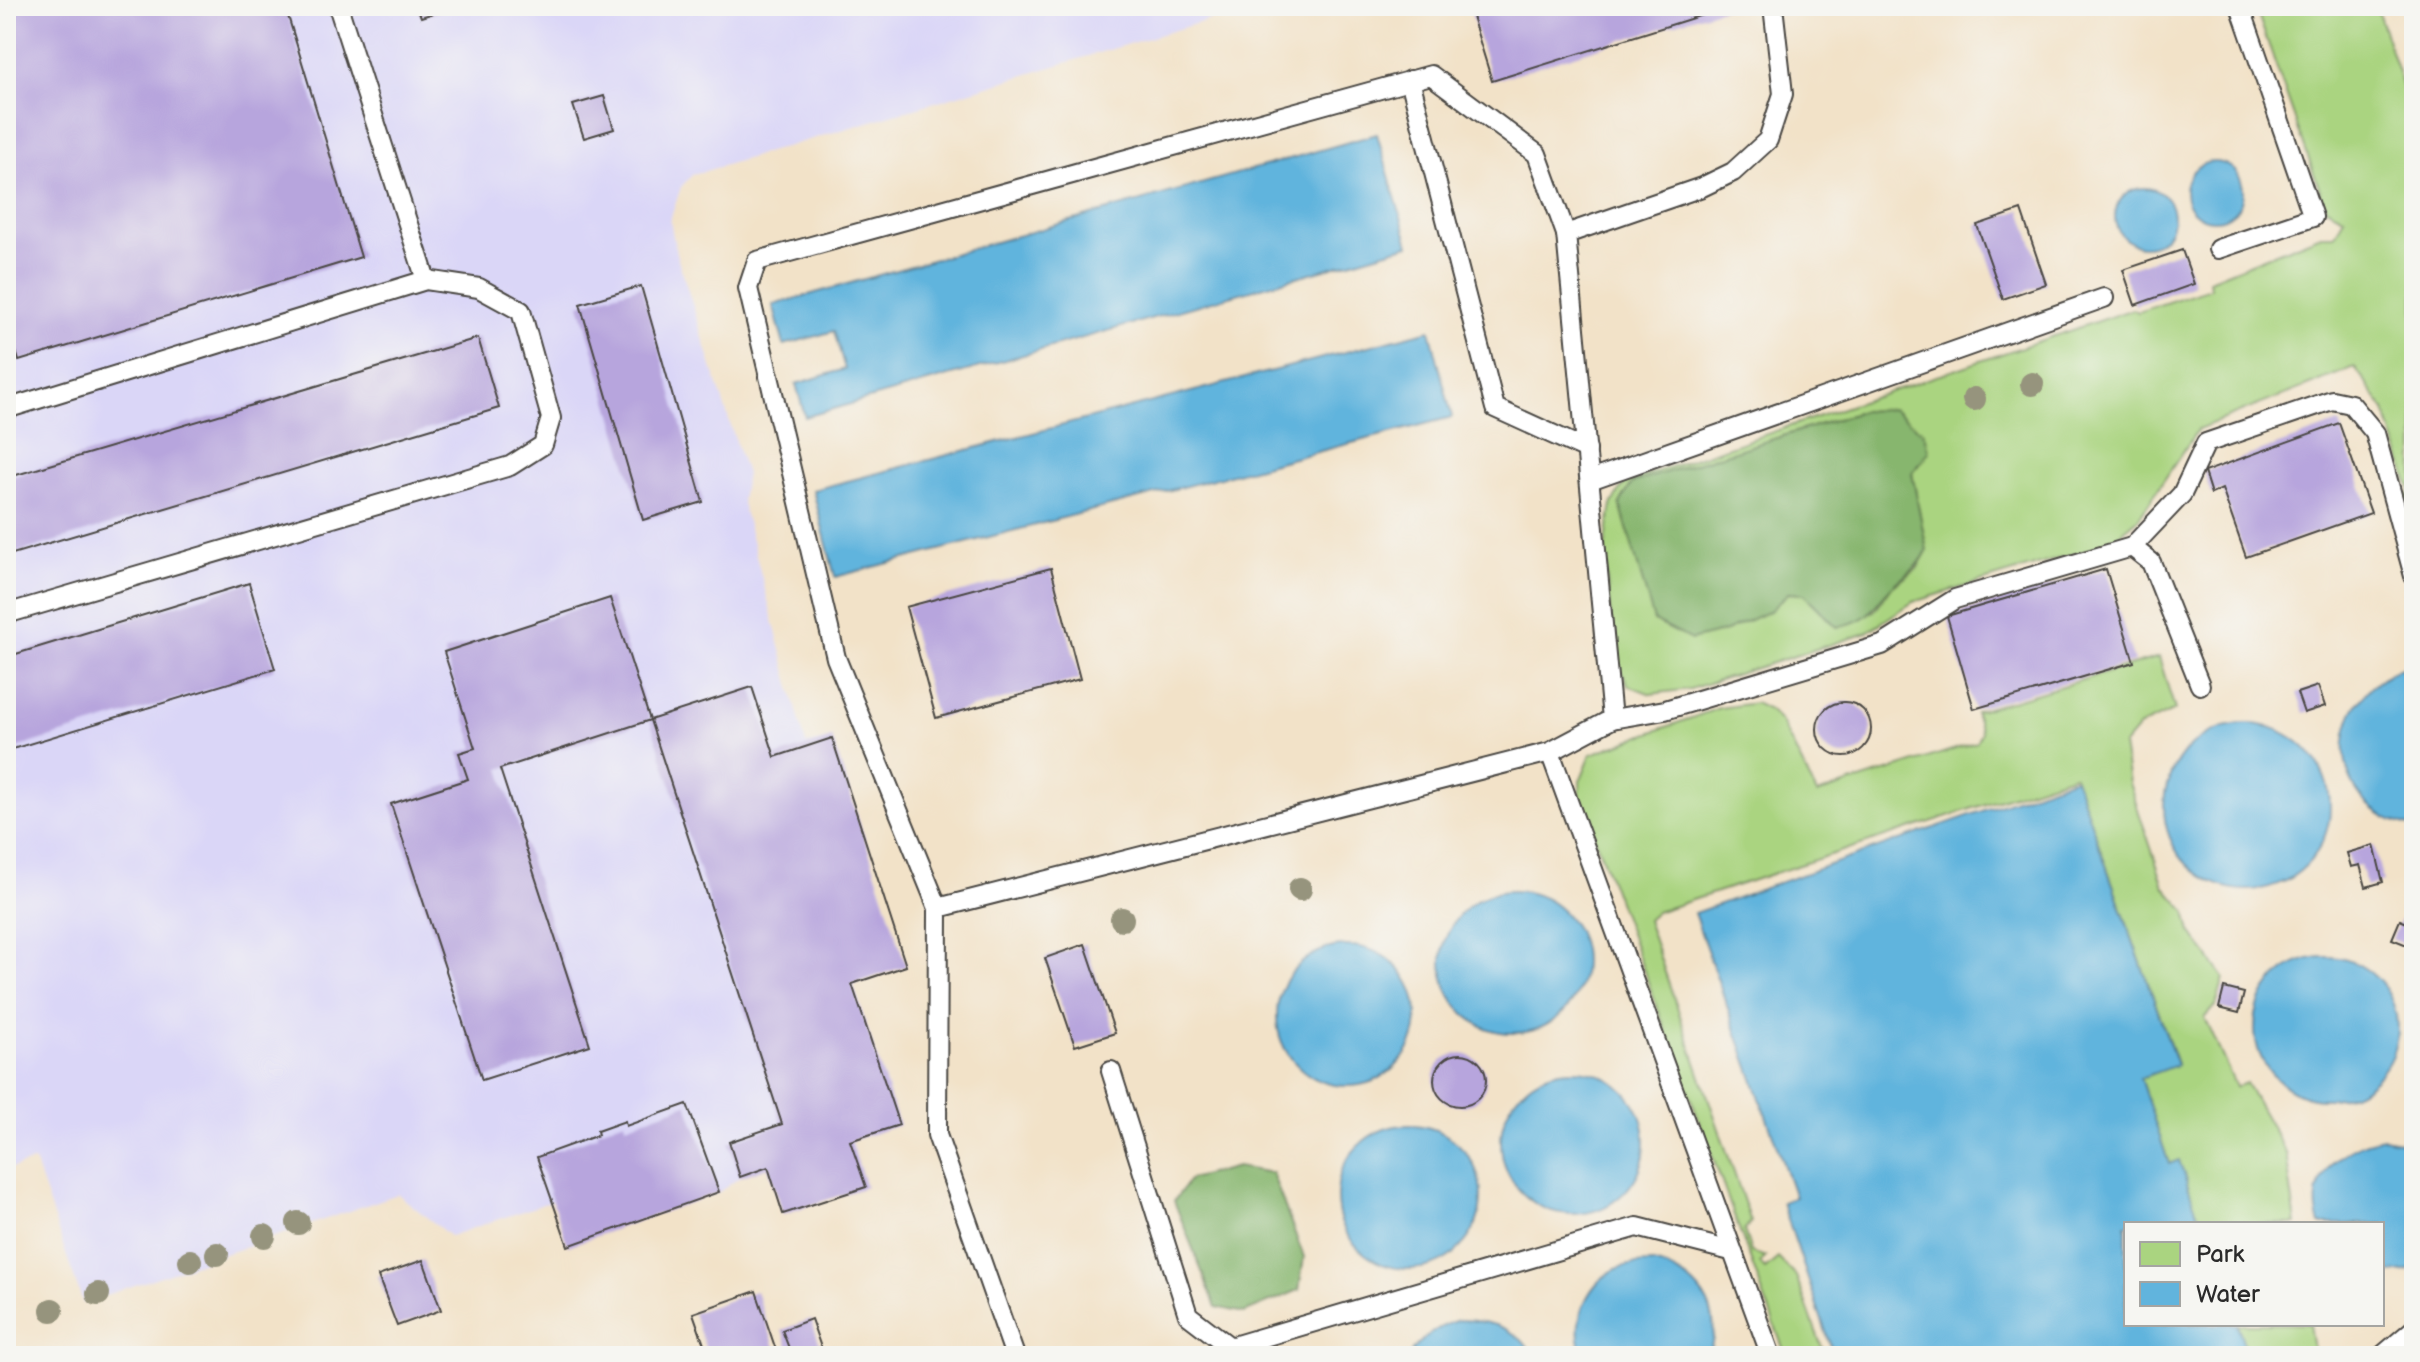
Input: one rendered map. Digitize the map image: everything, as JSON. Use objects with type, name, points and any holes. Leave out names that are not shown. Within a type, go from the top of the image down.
[{"type":"lane","points":[[338,6],[426,280]]},
{"type":"lane","points":[[1566,234],[1702,187],[1733,172],[1768,140],[1783,94],[1773,6]]},
{"type":"lane","points":[[2218,249],[2313,217],[2240,6]]},
{"type":"lane","points":[[1015,1356],[937,1135],[938,908],[836,658],[748,288],[757,261],[1431,75],[1537,154],[1566,234],[1612,719]]},
{"type":"lane","points":[[1410,80],[1495,408],[1587,450]]},
{"type":"lane","points":[[6,409],[426,280],[479,288],[521,311],[551,418],[543,445],[510,466],[6,614]]},
{"type":"lane","points":[[1590,480],[2104,298]]},
{"type":"lane","points":[[938,908],[1550,752],[1612,719],[1665,710],[1882,645],[1955,599],[2132,547],[2182,494],[2206,443],[2332,400],[2351,404],[2375,433],[2414,576]]},
{"type":"lane","points":[[2132,547],[2151,562],[2200,685]]},
{"type":"lane","points":[[1550,752],[1771,1356]]},
{"type":"lane","points":[[1111,1071],[1188,1315],[1230,1347],[1637,1227],[1731,1251]]},
{"type":"lane","points":[[2382,1356],[2414,1329]]},
{"type":"shaded area","points":[[6,6],[1255,6],[692,175],[681,187],[670,220],[676,253],[746,474],[741,499],[806,745],[832,738],[906,966],[853,984],[899,1125],[851,1141],[866,1187],[768,1167],[740,1177],[719,1192],[568,1246],[552,1201],[450,1236],[398,1194],[83,1303],[34,1161],[6,1170]]},
{"type":"green space","points":[[2255,6],[2376,6],[2414,120],[2414,529],[2400,498],[2412,493],[2385,411],[2355,367],[2198,429],[2138,519],[2108,544],[1913,602],[1864,634],[1690,689],[1651,694],[1628,685],[1615,658],[1604,553],[1612,504],[1626,482],[2133,309],[2138,312],[2210,288],[2209,280],[2321,235],[2335,235],[2344,217],[2326,208]],"holes":[[[1894,410],[1912,473],[1927,551],[1917,569],[1892,587],[1874,611],[1837,627],[1804,594],[1788,593],[1655,621],[1620,504],[1632,483],[1863,411]]]},
{"type":"green space","points":[[1893,409],[1924,433],[1929,452],[1912,473],[1927,551],[1869,613],[1858,621],[1837,627],[1804,594],[1788,593],[1770,611],[1726,631],[1691,640],[1654,621],[1620,504],[1632,483],[1863,411]]},
{"type":"green space","points":[[2159,657],[2175,710],[2140,726],[2123,746],[2129,783],[2164,886],[2186,911],[2191,932],[2224,978],[2216,1006],[2205,1018],[2236,1087],[2246,1083],[2286,1153],[2296,1222],[2200,1222],[2179,1161],[2169,1164],[2140,1078],[2177,1064],[2074,775],[1656,912],[1647,920],[1751,1222],[1744,1230],[1751,1252],[1766,1257],[1760,1263],[1765,1269],[1778,1258],[1796,1276],[1825,1356],[1786,1356],[1580,798],[1580,781],[1591,754],[1719,708],[1755,703],[1769,710],[1781,722],[1817,794],[1977,742],[1981,732],[1975,712]]},
{"type":"green space","points":[[1237,1167],[1272,1173],[1304,1257],[1299,1290],[1244,1313],[1216,1307],[1174,1201],[1190,1179]]},
{"type":"green space","points":[[2238,1326],[2309,1326],[2314,1356],[2248,1356]]},
{"type":"water","points":[[1377,134],[1409,245],[805,417],[796,384],[845,369],[834,331],[784,345],[773,305]]},
{"type":"water","points":[[2214,162],[2225,164],[2234,171],[2241,180],[2241,202],[2234,211],[2225,218],[2214,220],[2203,218],[2194,211],[2187,202],[2185,191],[2187,180],[2194,171],[2203,164]]},
{"type":"water","points":[[2144,188],[2155,190],[2164,197],[2171,206],[2171,228],[2164,237],[2155,244],[2144,246],[2133,244],[2124,237],[2117,228],[2115,217],[2117,206],[2124,197],[2133,190]]},
{"type":"water","points":[[1430,330],[1452,417],[835,577],[813,490]]},
{"type":"water","points":[[2414,664],[2414,827],[2384,816],[2362,797],[2349,774],[2345,748],[2349,721],[2362,697],[2384,677]]},
{"type":"water","points":[[2247,724],[2279,730],[2306,748],[2324,775],[2330,807],[2324,839],[2306,866],[2279,884],[2247,890],[2215,884],[2188,866],[2170,839],[2164,807],[2170,775],[2188,748],[2215,730]]},
{"type":"water","points":[[2075,778],[2177,1065],[2140,1078],[2169,1164],[2179,1160],[2200,1222],[2124,1222],[2124,1326],[2238,1326],[2248,1356],[1834,1356],[1782,1202],[1795,1197],[1694,913]]},
{"type":"water","points":[[1513,891],[1540,897],[1563,912],[1578,935],[1584,962],[1578,989],[1563,1012],[1540,1027],[1513,1033],[1486,1027],[1463,1012],[1448,989],[1442,962],[1448,935],[1463,912],[1486,897]]},
{"type":"water","points":[[1347,946],[1374,951],[1397,966],[1412,989],[1417,1016],[1412,1043],[1397,1066],[1374,1081],[1347,1086],[1320,1081],[1297,1066],[1282,1043],[1277,1016],[1282,989],[1297,966],[1320,951]]},
{"type":"water","points":[[2326,957],[2353,963],[2376,978],[2391,1001],[2397,1028],[2391,1055],[2376,1078],[2353,1093],[2326,1099],[2299,1093],[2276,1078],[2261,1055],[2255,1028],[2261,1001],[2276,978],[2299,963]]},
{"type":"water","points":[[1573,1070],[1600,1076],[1624,1091],[1639,1115],[1645,1142],[1639,1169],[1624,1193],[1600,1208],[1573,1214],[1546,1208],[1522,1193],[1507,1169],[1501,1142],[1507,1115],[1522,1091],[1546,1076]]},
{"type":"water","points":[[1409,1125],[1437,1131],[1460,1146],[1475,1169],[1481,1197],[1475,1225],[1460,1248],[1437,1263],[1409,1269],[1381,1263],[1358,1248],[1343,1225],[1337,1197],[1343,1169],[1358,1146],[1381,1131]]},
{"type":"water","points":[[2384,1138],[2414,1144],[2414,1268],[2406,1271],[2384,1274],[2384,1222],[2320,1222],[2318,1192],[2323,1178],[2341,1156]]},
{"type":"water","points":[[1653,1263],[1683,1276],[1704,1296],[1713,1324],[1708,1356],[1584,1356],[1580,1344],[1580,1319],[1583,1306],[1596,1285],[1616,1269]]},
{"type":"water","points":[[1458,1320],[1502,1327],[1520,1338],[1533,1356],[1409,1356],[1430,1334]]},
{"type":"building","points":[[31,6],[285,6],[361,257],[19,361],[6,318],[6,14]]},
{"type":"building","points":[[417,6],[453,6],[453,7],[421,17]]},
{"type":"building","points":[[1492,6],[1728,7],[1492,81],[1471,13]]},
{"type":"building","points":[[604,96],[614,129],[584,138],[573,105]]},
{"type":"building","points":[[2021,210],[2046,284],[2003,299],[1977,225]]},
{"type":"building","points":[[2182,250],[2194,284],[2135,305],[2123,270]]},
{"type":"building","points":[[641,286],[703,502],[643,520],[580,304]]},
{"type":"building","points":[[478,338],[499,408],[6,556],[6,478]]},
{"type":"building","points":[[2339,423],[2371,513],[2246,557],[2222,489],[2211,494],[2204,472]]},
{"type":"building","points":[[1051,568],[1080,679],[936,718],[906,607]]},
{"type":"building","points":[[2106,569],[2134,662],[1974,709],[1947,616]]},
{"type":"building","points":[[249,583],[275,669],[6,751],[6,657]]},
{"type":"building","points":[[610,598],[650,720],[500,769],[590,1045],[482,1080],[391,804],[468,779],[459,753],[475,748],[444,652]]},
{"type":"building","points":[[2318,686],[2325,706],[2304,713],[2297,693]]},
{"type":"building","points":[[752,687],[775,757],[832,738],[906,966],[852,984],[899,1125],[850,1141],[866,1187],[783,1214],[768,1167],[740,1177],[729,1142],[782,1124],[650,720]]},
{"type":"building","points":[[1844,702],[1863,710],[1871,729],[1863,748],[1844,756],[1825,748],[1817,729],[1825,710]]},
{"type":"building","points":[[2374,845],[2383,882],[2366,887],[2360,865],[2351,867],[2347,853]]},
{"type":"building","points":[[2400,920],[2414,926],[2412,947],[2392,939]]},
{"type":"building","points":[[1085,944],[1115,1033],[1075,1046],[1045,958]]},
{"type":"building","points":[[2224,988],[2244,993],[2239,1013],[2219,1008]]},
{"type":"building","points":[[1460,1054],[1479,1061],[1486,1080],[1479,1099],[1460,1106],[1441,1099],[1434,1080],[1441,1061]]},
{"type":"building","points":[[687,1104],[719,1192],[568,1246],[537,1157],[598,1135],[597,1131],[625,1121],[626,1126]]},
{"type":"building","points":[[423,1260],[441,1310],[397,1326],[378,1276]]},
{"type":"building","points":[[756,1291],[778,1356],[708,1356],[693,1313]]},
{"type":"building","points":[[811,1319],[824,1356],[792,1356],[782,1330]]}]
